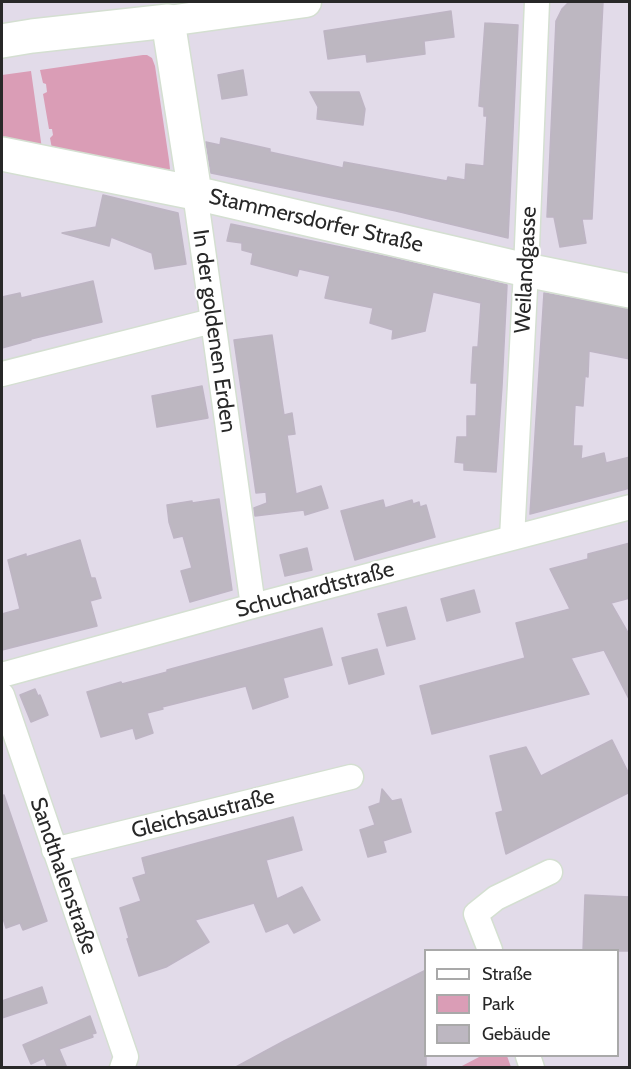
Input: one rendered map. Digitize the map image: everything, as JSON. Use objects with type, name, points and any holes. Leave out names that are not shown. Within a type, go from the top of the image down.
[{"type":"main road","points":[[2,41],[168,21]]},
{"type":"main road","name":"In der goldenen Erden","points":[[168,21],[195,193]]},
{"type":"main road","name":"Stammersdorfer Straße","points":[[2,154],[195,193],[526,270],[630,291]]},
{"type":"street","points":[[168,21],[306,2]]},
{"type":"street","name":"Weilandgasse","points":[[512,538],[537,2]]},
{"type":"street","name":"In der goldenen Erden","points":[[195,193],[253,606]]},
{"type":"street","points":[[2,374],[212,321]]},
{"type":"street","name":"Schuchardtstraße","points":[[2,675],[630,507]]},
{"type":"street","name":"Sandthalenstraße","points":[[2,695],[124,1062]]},
{"type":"street","name":"Gleichsaustraße","points":[[54,850],[351,777]]},
{"type":"street","points":[[489,949],[476,914],[496,898],[550,872]]},
{"type":"green space","points":[[143,55],[152,58],[155,66],[170,169],[166,174],[53,154],[50,138],[53,135],[52,129],[49,129],[43,94],[47,92],[46,84],[43,83],[40,70]]},
{"type":"green space","points":[[31,71],[42,149],[2,142],[2,75]]},
{"type":"green space","points":[[479,1057],[507,1057],[511,1067],[460,1067]]},
{"type":"building","points":[[569,2],[603,2],[592,219],[582,219],[586,243],[560,247],[554,217],[547,217],[556,21],[562,9]]},
{"type":"building","points":[[451,11],[454,37],[424,41],[425,54],[367,62],[366,54],[328,59],[324,31]]},
{"type":"building","points":[[485,23],[518,25],[508,238],[396,211],[211,173],[206,142],[220,145],[221,138],[270,149],[270,152],[343,168],[344,162],[447,181],[448,177],[465,180],[466,164],[484,166],[487,116],[484,116],[484,107],[479,106]]},
{"type":"building","points":[[243,70],[247,95],[222,99],[218,75]]},
{"type":"building","points":[[310,92],[359,92],[365,109],[363,125],[317,119],[318,107]]},
{"type":"building","points":[[103,195],[178,213],[186,264],[155,269],[152,253],[111,237],[109,246],[62,233],[96,227]]},
{"type":"building","points":[[231,224],[507,285],[496,472],[464,470],[464,463],[455,462],[457,437],[467,437],[467,416],[476,416],[477,383],[471,383],[473,347],[478,347],[481,303],[433,292],[425,331],[392,339],[393,330],[370,323],[373,308],[325,298],[330,276],[299,269],[297,276],[251,264],[253,253],[242,250],[242,243],[227,241]]},
{"type":"building","points":[[93,281],[102,322],[2,348],[2,297],[20,293],[21,298]]},
{"type":"building","points":[[544,293],[630,309],[630,359],[589,351],[588,377],[585,376],[583,406],[575,405],[573,446],[582,446],[581,459],[604,453],[606,463],[630,457],[630,488],[530,514]]},
{"type":"building","points":[[272,335],[284,415],[292,413],[295,434],[287,435],[296,494],[321,486],[328,508],[305,515],[304,510],[255,516],[254,508],[267,503],[266,492],[256,493],[234,340]]},
{"type":"building","points":[[202,386],[208,418],[157,427],[152,396]]},
{"type":"building","points":[[219,499],[232,590],[190,602],[181,571],[192,568],[183,536],[174,538],[167,505]]},
{"type":"building","points":[[383,500],[385,508],[412,500],[413,504],[419,502],[420,507],[426,505],[435,537],[355,560],[341,511]]},
{"type":"building","points":[[80,540],[91,578],[95,578],[101,598],[90,601],[97,626],[2,650],[2,614],[20,609],[8,560],[26,554],[26,557]]},
{"type":"building","points":[[630,543],[630,598],[611,603],[630,636],[630,701],[604,650],[571,658],[589,694],[432,734],[420,686],[525,658],[516,623],[570,609],[550,569],[588,559],[588,554]]},
{"type":"building","points":[[307,548],[312,570],[285,576],[280,555]]},
{"type":"building","points":[[474,590],[480,612],[447,621],[441,599]]},
{"type":"building","points":[[406,607],[415,639],[387,646],[378,614]]},
{"type":"building","points":[[322,628],[332,665],[283,678],[288,697],[253,709],[246,686],[162,707],[163,709],[147,713],[153,733],[136,739],[133,728],[101,737],[87,692]]},
{"type":"building","points":[[377,649],[384,674],[349,684],[342,658]]},
{"type":"building","points":[[35,689],[48,715],[31,722],[20,695]]},
{"type":"building","points":[[612,740],[630,776],[630,792],[506,854],[496,813],[503,811],[490,756],[526,747],[541,776]]},
{"type":"building","points":[[382,789],[392,801],[401,799],[411,832],[383,841],[386,852],[368,857],[360,830],[375,825],[369,807],[380,803]]},
{"type":"building","points":[[4,795],[47,921],[23,930],[20,923],[6,928],[2,915],[2,796]]},
{"type":"building","points":[[293,817],[302,850],[266,860],[277,899],[302,887],[320,920],[294,933],[288,923],[266,932],[254,903],[195,920],[209,942],[166,967],[139,976],[120,908],[141,901],[133,878],[146,874],[142,858]]},
{"type":"building","points":[[585,895],[630,897],[630,951],[583,949]]},
{"type":"building","points":[[424,971],[426,1068],[234,1068]]},
{"type":"building","points":[[42,987],[47,1003],[2,1018],[2,1001]]},
{"type":"building","points":[[90,1016],[96,1033],[92,1034],[93,1037],[59,1049],[67,1068],[48,1068],[44,1058],[31,1064],[23,1045]]}]
